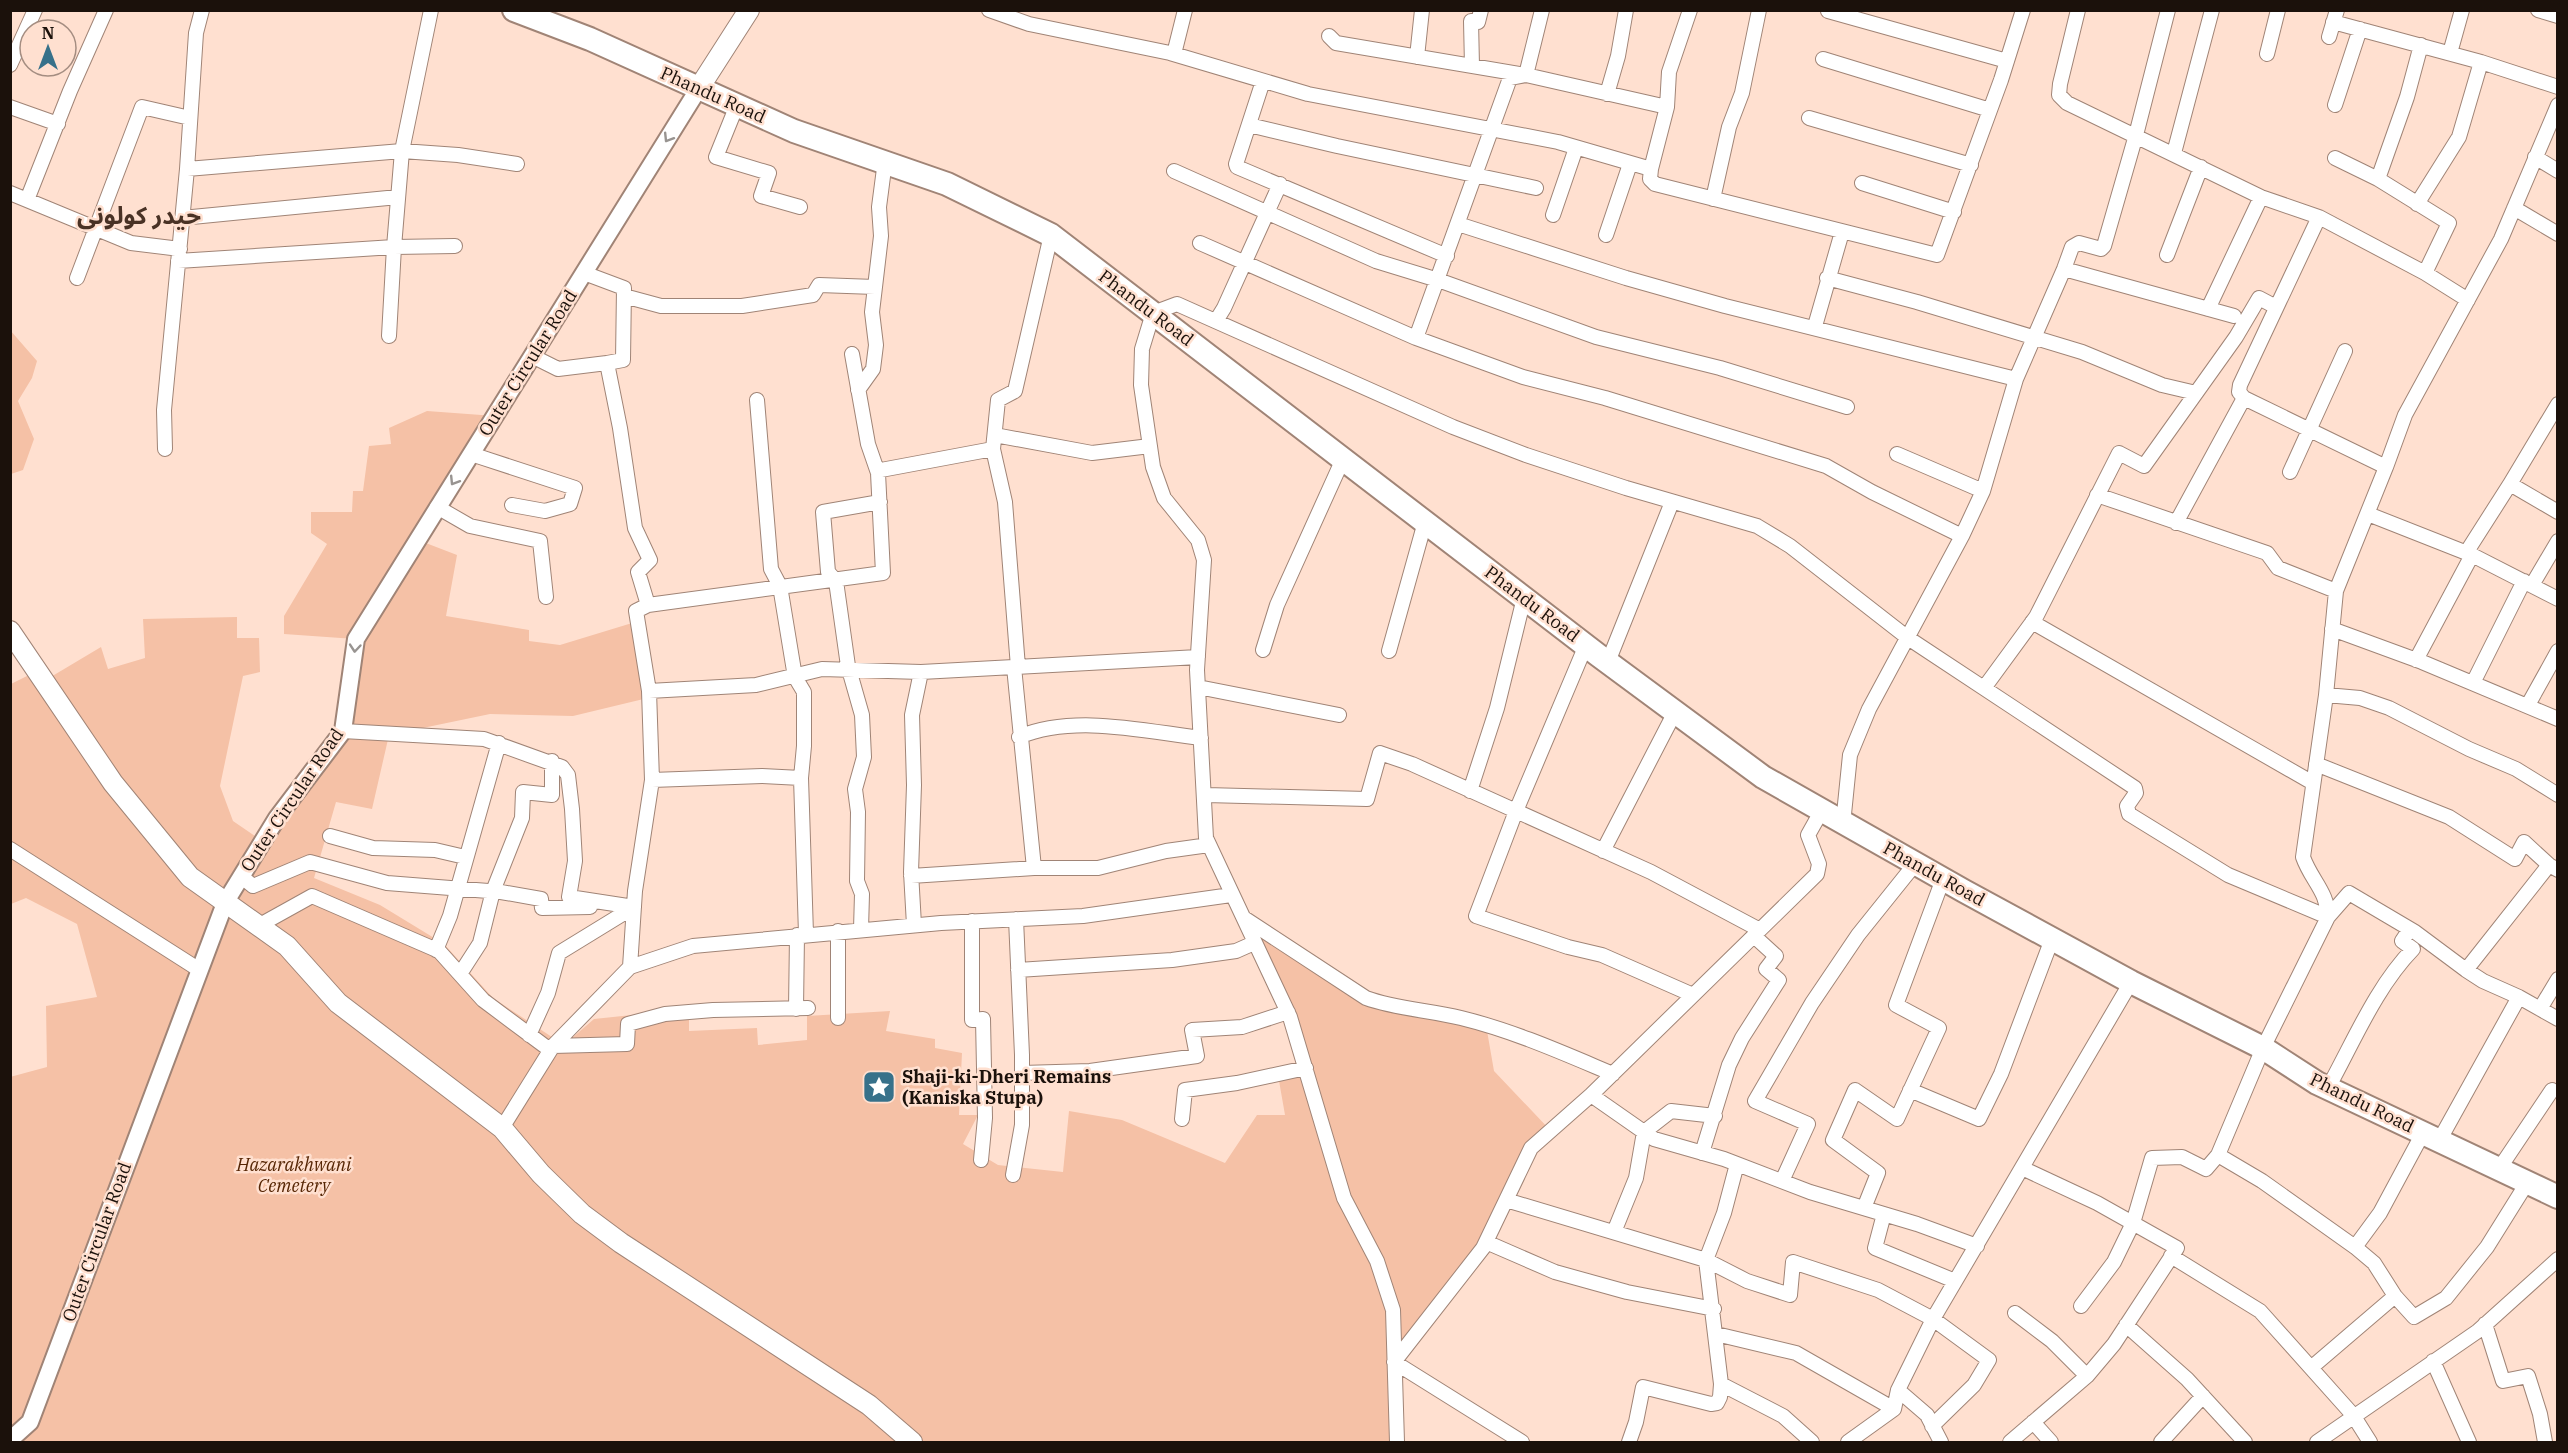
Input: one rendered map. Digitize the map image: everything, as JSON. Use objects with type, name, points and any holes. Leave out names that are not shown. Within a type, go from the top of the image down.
[{"type":"main road","name":"Phandu Road","points":[[514,10],[590,39],[794,131],[947,184],[1051,235],[1608,662],[1763,777],[1915,864],[2131,982],[2263,1048],[2328,1088],[2557,1196]]},
{"type":"main road","name":"Outer Circular Road","points":[[699,88],[750,10]]},
{"type":"main road","points":[[10,632],[113,783],[190,876],[287,946],[338,1004],[502,1128],[540,1174],[582,1214],[621,1243],[869,1405],[912,1443]]},
{"type":"street","points":[[10,65],[35,10]]},
{"type":"street","points":[[27,200],[106,10]]},
{"type":"street","points":[[165,449],[164,410],[187,169],[196,33],[202,10]]},
{"type":"street","points":[[389,336],[402,151],[431,10]]},
{"type":"street","points":[[989,10],[1029,24],[1173,54],[1308,94],[1492,129],[1576,148],[1650,169]]},
{"type":"street","points":[[1173,54],[1185,10]]},
{"type":"street","points":[[1417,57],[1422,10]]},
{"type":"street","points":[[1472,66],[1471,21],[1478,21],[1481,10]]},
{"type":"street","points":[[1526,75],[1542,10]]},
{"type":"street","points":[[1607,94],[1618,57],[1626,10]]},
{"type":"street","points":[[1690,10],[1669,72],[1667,107],[1650,169],[1650,179],[1655,184],[1937,255],[1971,165],[2022,11]]},
{"type":"street","points":[[1713,199],[1729,127],[1747,73],[1759,10]]},
{"type":"street","points":[[2078,10],[2060,84],[2059,95],[2067,103],[2261,197],[2319,217],[2425,273],[2468,300]]},
{"type":"street","points":[[1844,824],[1850,755],[1869,710],[1962,536],[1983,491],[2016,379],[2074,245],[2079,243],[2096,250],[2104,246],[2136,135],[2168,10]]},
{"type":"street","points":[[2174,153],[2212,10]]},
{"type":"street","points":[[2267,54],[2278,10]]},
{"type":"street","points":[[2450,53],[2462,10]]},
{"type":"street","points":[[2538,10],[2558,16]]},
{"type":"street","points":[[1828,11],[2007,61]]},
{"type":"street","points":[[2329,37],[2335,16],[2361,29],[2481,62],[2558,87]]},
{"type":"street","points":[[2335,105],[2361,29]]},
{"type":"street","points":[[1329,36],[1336,43],[1526,75],[1667,107]]},
{"type":"street","points":[[2378,179],[2407,97],[2421,45]]},
{"type":"street","points":[[1823,59],[1990,110]]},
{"type":"street","points":[[2417,204],[2459,137],[2481,62]]},
{"type":"street","points":[[1416,338],[1510,78],[1526,75]]},
{"type":"street","points":[[1263,81],[1236,164],[1237,167],[1447,256]]},
{"type":"street","name":"Outer Circular Road","points":[[10,1440],[30,1422],[198,969],[225,903],[277,818],[343,731],[356,639],[699,88]]},
{"type":"street","points":[[737,105],[716,157],[769,172],[761,196],[800,207]]},
{"type":"street","points":[[2328,917],[2325,897],[2308,871],[2303,857],[2326,695],[2336,591],[2405,415],[2501,239],[2558,105]]},
{"type":"street","points":[[10,107],[58,124]]},
{"type":"street","points":[[77,278],[142,107],[190,118]]},
{"type":"street","points":[[1809,118],[1971,165]]},
{"type":"street","points":[[1249,125],[1536,188]]},
{"type":"street","points":[[1553,215],[1576,148]]},
{"type":"street","points":[[187,169],[402,151],[458,155],[517,164]]},
{"type":"street","points":[[2535,157],[2558,171]]},
{"type":"street","points":[[2336,158],[2378,179],[2449,223],[2425,273]]},
{"type":"street","points":[[858,390],[873,369],[876,345],[872,312],[880,236],[879,207],[885,161]]},
{"type":"street","points":[[1606,235],[1630,164]]},
{"type":"street","points":[[2167,255],[2201,167]]},
{"type":"street","points":[[1174,171],[1376,261],[1438,280],[1596,337],[1720,368],[1847,407]]},
{"type":"street","points":[[1862,183],[1954,212]]},
{"type":"street","points":[[1216,321],[1280,184]]},
{"type":"street","points":[[10,193],[131,243],[179,255],[455,246]]},
{"type":"street","points":[[182,218],[398,197]]},
{"type":"street","points":[[2208,309],[2261,197]]},
{"type":"street","points":[[2514,208],[2558,234]]},
{"type":"street","points":[[2319,217],[2240,385],[2240,392],[2244,398],[2386,467]]},
{"type":"street","points":[[1458,224],[1637,281],[1725,306],[1815,326],[2016,379]]},
{"type":"street","points":[[1815,326],[1842,231]]},
{"type":"street","points":[[1034,868],[1023,751],[1019,737],[1005,502],[994,442],[998,400],[1015,391],[1051,235]]},
{"type":"street","points":[[1200,243],[1416,338],[1523,377],[1605,398],[1826,466],[1872,492],[1962,536]]},
{"type":"street","points":[[2064,269],[2234,316]]},
{"type":"street","points":[[532,356],[558,369],[624,360],[624,288],[584,273]]},
{"type":"street","points":[[1827,278],[1917,302],[2082,352],[2162,385],[2196,393]]},
{"type":"street","points":[[624,296],[661,306],[742,306],[813,295],[819,285],[876,287]]},
{"type":"street","points":[[1984,688],[2032,622],[2119,453],[2144,466],[2236,337],[2259,298],[2276,308]]},
{"type":"street","points":[[1397,1443],[1393,1310],[1377,1261],[1344,1198],[1288,1012],[1206,838],[1206,795],[1198,687],[1204,560],[1198,540],[1164,498],[1153,467],[1141,385],[1142,349],[1153,313],[1177,304],[1453,428],[1526,455],[1672,502],[1757,526],[1781,541],[1908,638],[2135,788],[2136,792],[2127,806],[2129,814],[2228,875],[2328,917]]},
{"type":"street","points":[[2290,472],[2345,351]]},
{"type":"street","points":[[630,967],[634,907],[652,780],[649,691],[636,611],[648,605],[883,573],[878,473],[868,444],[852,354]]},
{"type":"street","points":[[607,363],[620,428],[635,528],[650,560],[638,572],[648,605]]},
{"type":"street","points":[[2176,523],[2244,398]]},
{"type":"street","points":[[258,926],[312,896],[436,950],[483,1000],[529,1035],[551,1048],[627,1044],[628,1024],[665,1014],[713,1010],[802,1008],[801,778],[804,746],[804,692],[795,677],[780,586],[771,569],[757,400]]},
{"type":"street","points":[[2416,660],[2469,554],[2558,404]]},
{"type":"street","points":[[878,473],[881,470],[981,453],[994,442],[1092,453],[1150,446]]},
{"type":"street","points":[[471,454],[575,488],[570,504],[545,511],[512,505]]},
{"type":"street","points":[[1897,454],[1983,491]]},
{"type":"street","points":[[1263,650],[1277,605],[1343,459]]},
{"type":"street","points":[[2510,484],[2558,512]]},
{"type":"street","points":[[2097,495],[2267,553],[2278,568],[2336,591]]},
{"type":"street","points":[[861,929],[862,894],[857,881],[858,812],[855,789],[864,757],[862,715],[849,669],[836,580],[828,572],[823,512],[880,502]]},
{"type":"street","points":[[1608,662],[1672,502]]},
{"type":"street","points":[[437,507],[470,526],[540,541],[546,597]]},
{"type":"street","points":[[2368,514],[2469,554],[2558,598]]},
{"type":"street","points":[[1389,651],[1425,522]]},
{"type":"street","points":[[2473,682],[2528,583],[2558,541]]},
{"type":"street","points":[[1470,790],[1497,708],[1524,598]]},
{"type":"street","points":[[2032,622],[2313,783]]},
{"type":"street","points":[[2332,629],[2473,682],[2558,719]]},
{"type":"street","points":[[1586,645],[1516,812],[1476,916],[1559,944],[1602,955],[1694,995]]},
{"type":"street","points":[[2528,705],[2558,651]]},
{"type":"street","points":[[649,691],[756,685],[822,669],[921,672],[1198,657]]},
{"type":"street","points":[[914,925],[911,876],[914,785],[912,715],[921,672]]},
{"type":"street","points":[[1198,687],[1339,715]]},
{"type":"street","points":[[2326,695],[2360,698],[2390,708],[2469,749],[2516,769],[2558,795]]},
{"type":"street","points":[[1603,851],[1675,712]]},
{"type":"street","points":[[1019,737],[1032,731],[1085,725],[1201,738]]},
{"type":"street","points":[[343,731],[484,739],[562,766],[568,775],[572,809],[574,861],[569,897],[634,907]]},
{"type":"street","points":[[436,950],[450,916],[499,744]]},
{"type":"street","points":[[1206,795],[1367,799],[1380,753],[1412,764],[1651,872],[1757,933],[1776,956],[1766,969],[1779,980],[1742,1038],[1729,1065],[1702,1153]]},
{"type":"street","points":[[460,974],[480,943],[494,891],[522,818],[523,792],[552,795],[552,761]]},
{"type":"street","points":[[2316,764],[2449,817],[2515,859],[2524,842],[2553,867],[2466,970]]},
{"type":"street","points":[[652,780],[762,776],[801,778]]},
{"type":"street","points":[[1394,1362],[1486,1242],[1531,1148],[1613,1074],[1817,874],[1819,864],[1808,836],[1822,810]]},
{"type":"street","points":[[330,836],[373,848],[435,850],[465,857]]},
{"type":"street","points":[[911,876],[1034,868],[1098,867],[1166,851],[1209,845]]},
{"type":"street","points":[[10,849],[198,969]]},
{"type":"street","points":[[241,876],[253,886],[310,862],[387,883],[494,891],[541,899],[542,908],[634,907]]},
{"type":"street","points":[[1782,1181],[1808,1124],[1755,1101],[1812,1004],[1858,935],[1915,864]]},
{"type":"street","points":[[1864,1208],[1878,1173],[1833,1140],[1855,1090],[1896,1119],[1939,1028],[1896,1005],[1943,879]]},
{"type":"street","points":[[2081,1306],[2114,1262],[2133,1223],[2152,1158],[2182,1157],[2206,1168],[2218,1155],[2263,1048],[2328,917],[2349,893],[2410,929],[2484,981],[2558,1019]]},
{"type":"street","points":[[502,1128],[551,1048],[630,967],[693,946],[861,929],[1083,916],[1232,895]]},
{"type":"street","points":[[529,1035],[548,993],[559,953],[634,907]]},
{"type":"street","points":[[1242,917],[1366,998],[1385,1005],[1419,1009],[1514,1032],[1613,1074]]},
{"type":"street","points":[[1013,1175],[1022,1125],[1016,919]]},
{"type":"street","points":[[972,921],[972,1020],[983,1019],[985,1118],[981,1160]]},
{"type":"street","points":[[2328,1088],[2385,985],[2398,964],[2413,949],[2402,941],[2410,929]]},
{"type":"street","points":[[838,931],[838,1018]]},
{"type":"street","points":[[1910,1090],[1979,1119],[2001,1074],[2052,939]]},
{"type":"street","points":[[1018,970],[1172,960],[1236,951],[1254,943]]},
{"type":"street","points":[[2540,1009],[2558,979]]},
{"type":"street","points":[[1848,1443],[1894,1409],[1898,1390],[1933,1319],[2131,982]]},
{"type":"street","points":[[2355,1247],[2431,1137],[2519,997]]},
{"type":"street","points":[[1022,1073],[1090,1071],[1197,1056],[1192,1030],[1242,1027],[1288,1012]]},
{"type":"street","points":[[1182,1119],[1185,1090],[1237,1083],[1306,1068]]},
{"type":"street","points":[[2499,1169],[2552,1090]]},
{"type":"street","points":[[1591,1095],[1654,1139],[1737,1164],[1977,1246]]},
{"type":"street","points":[[1614,1232],[1636,1178],[1644,1132],[1671,1111],[1715,1116]]},
{"type":"street","points":[[2218,1155],[2262,1181],[2355,1247],[2374,1263],[2395,1296],[2414,1317],[2446,1298],[2487,1247],[2527,1183]]},
{"type":"street","points":[[1629,1443],[1643,1387],[1711,1404],[1717,1402],[1720,1397],[1721,1384],[1714,1309],[1706,1260],[1724,1213],[1737,1164]]},
{"type":"street","points":[[2010,1443],[2086,1376],[2126,1325],[2177,1248],[2133,1223],[2022,1168]]},
{"type":"street","points":[[1506,1200],[1706,1260],[1747,1281],[1790,1296],[1793,1262],[1878,1290],[1933,1319],[1989,1360],[1974,1384],[1932,1426]]},
{"type":"street","points":[[1884,1214],[1875,1248],[1955,1281]]},
{"type":"street","points":[[1486,1242],[1555,1272],[1627,1292],[1714,1309]]},
{"type":"street","points":[[2171,1256],[2260,1311],[2354,1415],[2370,1443]]},
{"type":"street","points":[[2317,1443],[2485,1324],[2558,1259]]},
{"type":"street","points":[[2312,1367],[2395,1296]]},
{"type":"street","points":[[2015,1313],[2052,1341],[2086,1376]]},
{"type":"street","points":[[2485,1324],[2502,1381],[2528,1376],[2540,1414],[2545,1443]]},
{"type":"street","points":[[2126,1325],[2203,1396],[2246,1443]]},
{"type":"street","points":[[1716,1334],[1796,1353],[1894,1409]]},
{"type":"street","points":[[2433,1361],[2469,1443]]},
{"type":"street","points":[[1394,1362],[1522,1443]]},
{"type":"street","points":[[1721,1384],[1784,1416],[1812,1443]]},
{"type":"street","points":[[1898,1390],[1927,1415],[1941,1443]]},
{"type":"street","points":[[2161,1443],[2164,1436],[2203,1396]]},
{"type":"street","points":[[2033,1422],[2051,1443]]},
{"type":"green space","points":[[10,330],[37,361],[32,378],[18,401],[34,439],[23,470],[11,474]]},
{"type":"green space","name":"Hazarakhwani Cemetery","points":[[427,411],[495,416],[418,540],[457,555],[446,616],[529,630],[529,641],[560,645],[642,620],[656,696],[573,716],[490,714],[389,735],[372,809],[336,802],[314,878],[380,905],[444,944],[493,998],[564,1045],[594,1019],[689,1009],[689,1031],[757,1028],[758,1045],[807,1040],[807,1016],[890,1011],[886,1031],[935,1039],[935,1048],[962,1053],[959,1115],[978,1115],[963,1144],[998,1165],[1063,1172],[1069,1111],[1122,1120],[1225,1163],[1257,1115],[1285,1115],[1278,1075],[1307,1073],[1242,917],[1366,998],[1486,1025],[1494,1071],[1551,1131],[1531,1148],[1483,1248],[1394,1362],[1397,1442],[11,1442],[10,1077],[47,1067],[46,1006],[97,997],[77,924],[26,898],[11,904],[11,684],[37,671],[44,681],[101,647],[108,669],[145,658],[143,619],[237,617],[237,638],[259,638],[260,672],[243,676],[220,786],[233,821],[262,841],[343,730],[355,639],[284,634],[284,616],[327,544],[311,533],[311,512],[352,512],[353,491],[363,491],[369,446],[391,444],[389,428]]},
{"type":"place","name":"Shaji-ki-Dheri Remains (Kaniska Stupa)","points":[[879,1087]]},
{"type":"district","name":"حیدر کولونی","points":[[139,216]]}]
